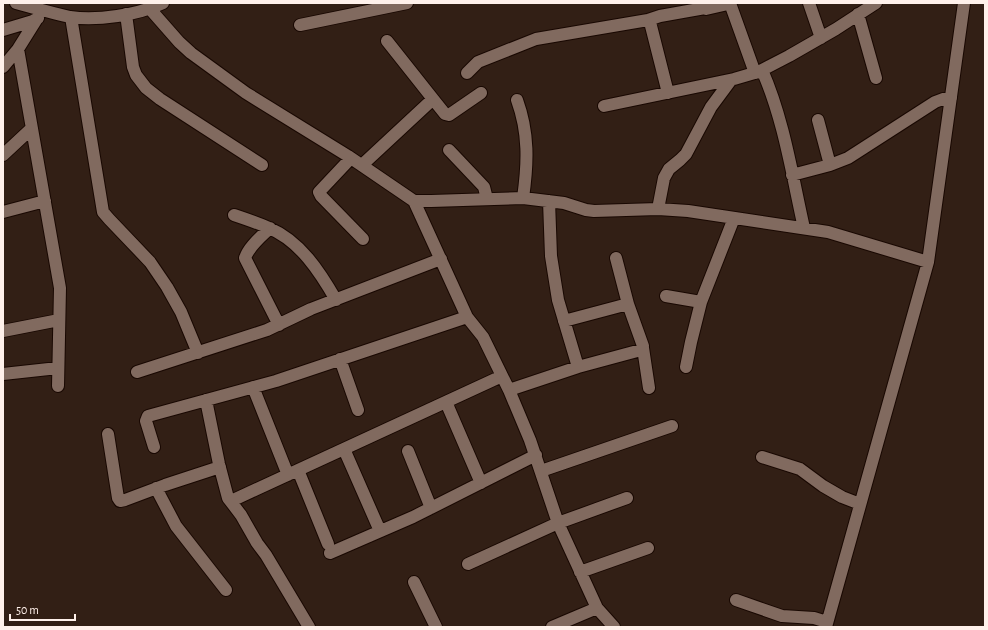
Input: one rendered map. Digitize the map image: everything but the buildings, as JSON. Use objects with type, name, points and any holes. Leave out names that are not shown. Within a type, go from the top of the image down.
[{"type":"street","points":[[16,3],[31,5],[41,14],[96,18],[150,9],[163,3]]},
{"type":"street","points":[[300,25],[407,3]]},
{"type":"street","points":[[809,3],[821,38]]},
{"type":"street","points":[[604,106],[731,80],[758,72],[821,38],[876,3]]},
{"type":"street","points":[[736,600],[782,616],[814,618],[826,624],[928,262],[964,3]]},
{"type":"street","points":[[467,73],[478,62],[536,40],[648,20],[704,6],[734,4],[758,72],[776,106],[804,228]]},
{"type":"street","points":[[150,9],[179,42],[191,53],[246,93],[362,165],[414,201],[468,317],[483,337],[509,390],[536,456],[558,523],[580,572],[597,608],[614,627]]},
{"type":"street","points":[[3,30],[33,21],[41,14]]},
{"type":"street","points":[[3,67],[18,49],[41,14]]},
{"type":"street","points":[[126,14],[133,67],[136,75],[146,88],[166,104],[262,165]]},
{"type":"street","points":[[858,14],[876,78]]},
{"type":"street","points":[[71,17],[103,212],[150,262],[167,287],[181,312],[198,353]]},
{"type":"street","points":[[648,20],[650,22],[668,93]]},
{"type":"street","points":[[387,41],[445,114],[449,115],[481,93]]},
{"type":"street","points":[[18,49],[59,286],[58,386]]},
{"type":"street","points":[[658,209],[666,173],[686,154],[711,107],[731,80]]},
{"type":"street","points":[[792,175],[830,165],[848,158],[935,102],[951,98]]},
{"type":"street","points":[[362,165],[433,99]]},
{"type":"street","points":[[517,100],[522,116],[526,142],[527,169],[523,198]]},
{"type":"street","points":[[818,120],[830,165]]},
{"type":"street","points":[[3,155],[32,128]]},
{"type":"street","points":[[449,150],[484,187],[487,199]]},
{"type":"street","points":[[351,158],[319,192],[321,196],[363,238]]},
{"type":"street","points":[[414,201],[523,198],[564,203],[594,211],[658,209],[688,211],[828,232],[928,262]]},
{"type":"street","points":[[3,212],[44,201]]},
{"type":"street","points":[[550,201],[551,256],[558,300],[578,367]]},
{"type":"street","points":[[234,215],[270,228],[285,236],[322,275],[336,300]]},
{"type":"street","points":[[686,367],[701,302],[734,218]]},
{"type":"street","points":[[270,228],[254,243],[245,258],[279,325]]},
{"type":"street","points":[[616,258],[628,304],[643,348],[649,388]]},
{"type":"street","points":[[137,372],[279,325],[311,309],[441,259]]},
{"type":"street","points":[[666,296],[701,302]]},
{"type":"street","points":[[564,321],[628,304]]},
{"type":"street","points":[[154,447],[146,421],[148,416],[276,381],[468,317]]},
{"type":"street","points":[[3,331],[59,320]]},
{"type":"street","points":[[509,390],[578,367],[641,350],[643,348]]},
{"type":"street","points":[[340,359],[358,410]]},
{"type":"street","points":[[3,374],[58,368]]},
{"type":"street","points":[[231,501],[502,376]]},
{"type":"street","points":[[253,387],[329,548],[380,531],[431,508],[536,456]]},
{"type":"street","points":[[206,400],[226,491],[309,627]]},
{"type":"street","points":[[446,402],[481,483]]},
{"type":"street","points":[[541,471],[672,426]]},
{"type":"street","points":[[108,434],[118,498],[120,501],[220,467]]},
{"type":"street","points":[[344,448],[380,531]]},
{"type":"street","points":[[408,451],[431,508]]},
{"type":"street","points":[[762,457],[800,469],[823,486],[842,497],[860,504]]},
{"type":"street","points":[[156,488],[176,526],[226,590]]},
{"type":"street","points":[[468,564],[558,523],[627,498]]},
{"type":"street","points":[[580,572],[648,548]]},
{"type":"street","points":[[414,582],[436,627]]},
{"type":"street","points":[[552,627],[597,608]]}]
